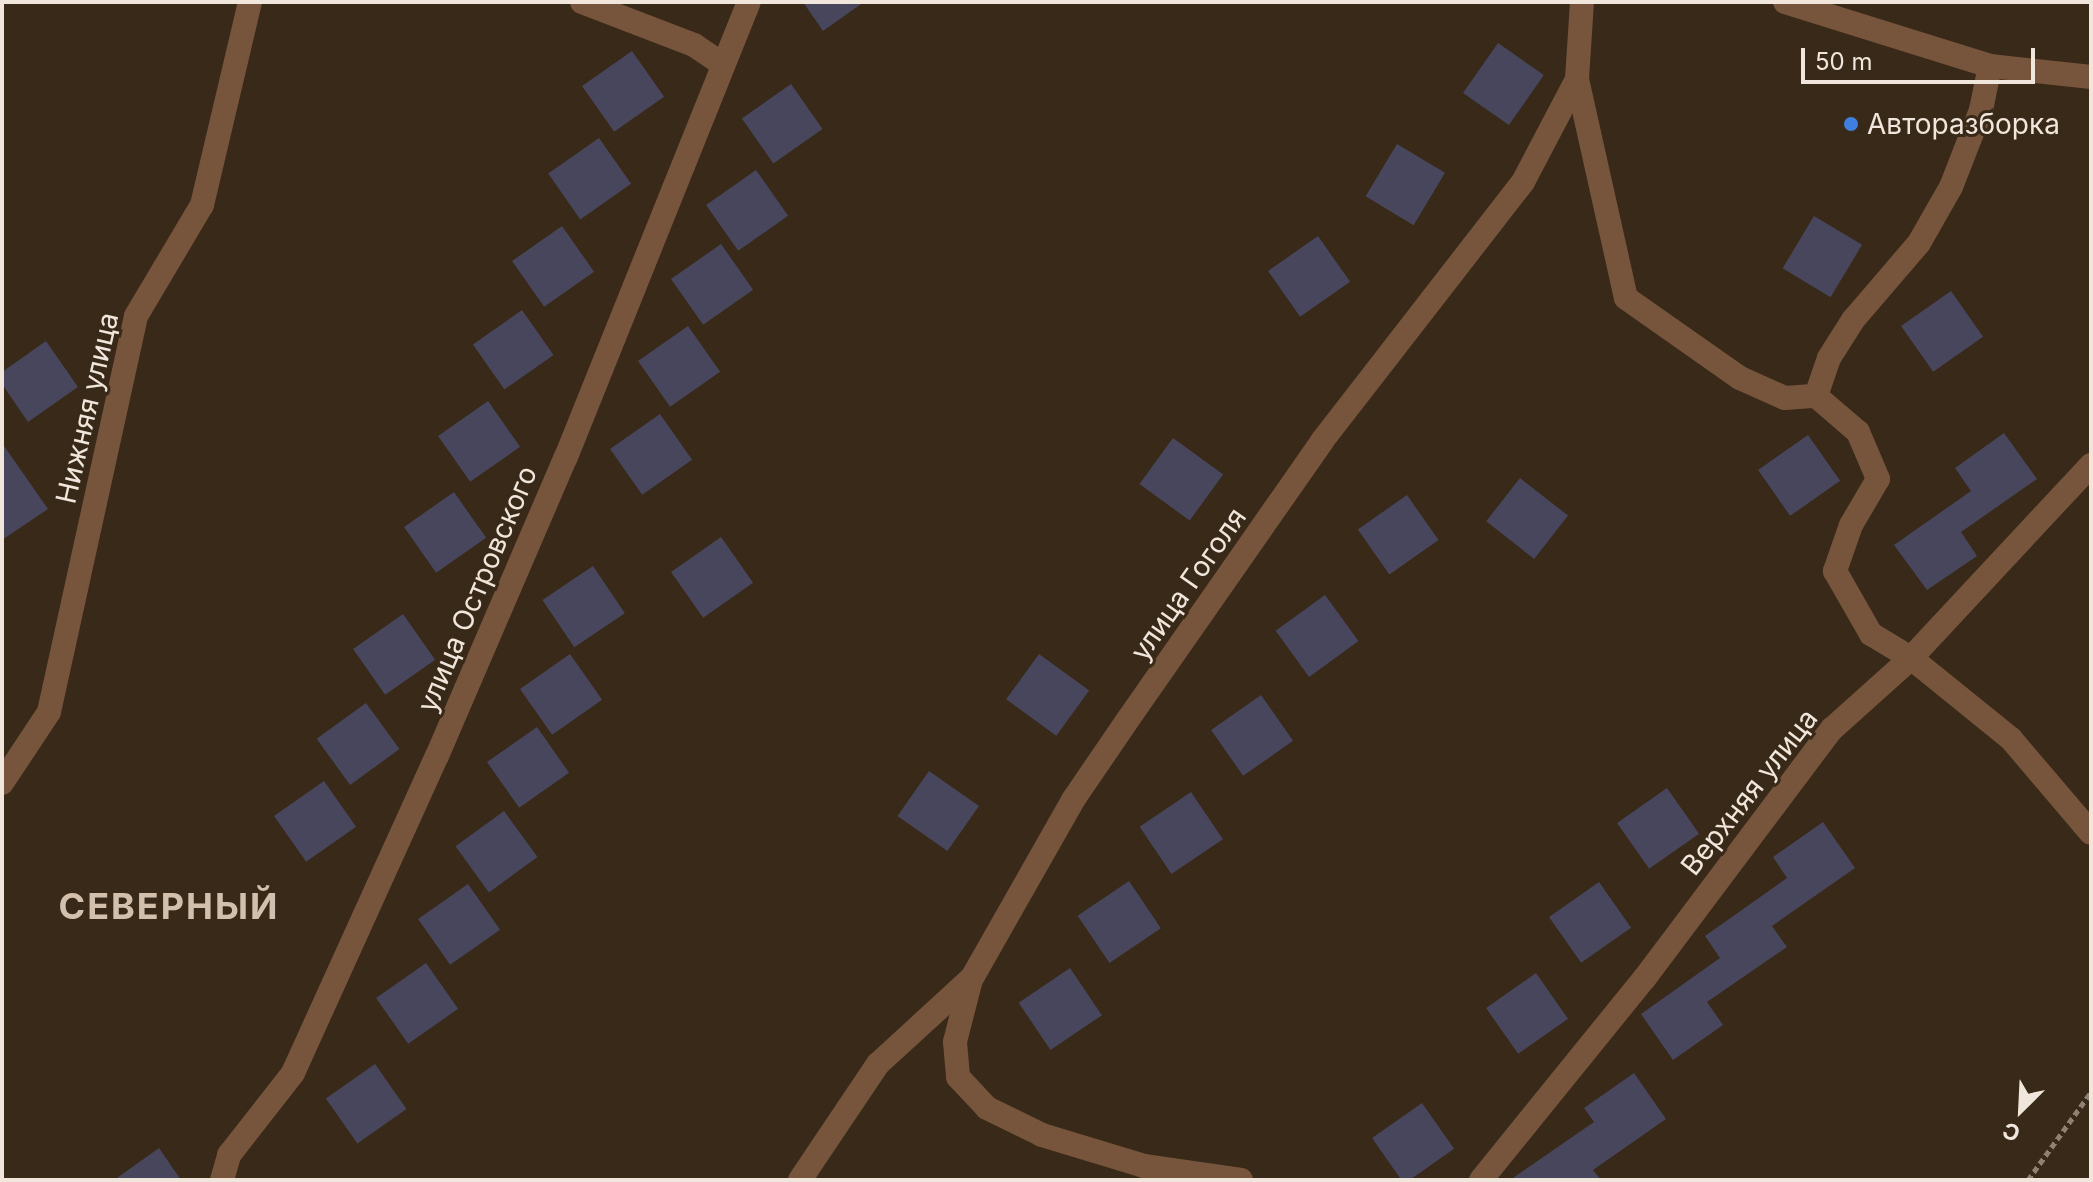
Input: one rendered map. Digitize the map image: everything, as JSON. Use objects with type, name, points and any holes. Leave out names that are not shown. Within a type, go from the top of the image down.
[{"type":"street","name":"Нижняя улица","points":[[2,783],[49,712],[136,316],[202,205],[250,2]]},
{"type":"street","points":[[582,2],[694,45],[722,64]]},
{"type":"street","name":"улица Островского","points":[[222,1180],[229,1155],[293,1073],[437,756],[566,457],[749,2]]},
{"type":"street","name":"улица Гоголя","points":[[800,1180],[878,1064],[972,978],[1073,800],[1322,441],[1523,182],[1577,79],[1582,2]]},
{"type":"street","points":[[1785,2],[1990,66],[2091,77]]},
{"type":"street","points":[[1816,396],[1829,358],[1853,320],[1919,243],[1951,187],[1981,110],[1990,66]]},
{"type":"street","points":[[1577,79],[1626,298],[1740,378],[1785,398],[1816,396],[1858,432],[1878,479],[1851,525],[1835,571],[1871,634],[1911,658],[2011,739],[2091,833]]},
{"type":"street","name":"Верхняя улица","points":[[1481,1180],[1644,979],[1832,729],[1911,658],[2091,465]]},
{"type":"street","points":[[972,978],[955,1042],[958,1077],[987,1108],[1042,1135],[1144,1166],[1241,1180]]},
{"type":"path","points":[[2028,1180],[2091,1092]]},
{"type":"building","points":[[803,2],[864,2],[823,31]]},
{"type":"building","points":[[1498,43],[1544,75],[1509,125],[1463,93]]},
{"type":"building","points":[[632,51],[664,97],[614,132],[582,86]]},
{"type":"building","points":[[791,84],[823,129],[773,163],[742,118]]},
{"type":"building","points":[[599,138],[631,184],[580,219],[548,174]]},
{"type":"building","points":[[1397,144],[1445,173],[1414,225],[1366,196]]},
{"type":"building","points":[[756,170],[788,216],[738,251],[706,205]]},
{"type":"building","points":[[1814,216],[1862,245],[1831,297],[1783,268]]},
{"type":"building","points":[[562,226],[594,272],[544,307],[512,261]]},
{"type":"building","points":[[1318,236],[1350,282],[1300,317],[1268,271]]},
{"type":"building","points":[[721,244],[753,290],[703,325],[671,279]]},
{"type":"building","points":[[1951,291],[1983,337],[1933,372],[1901,326]]},
{"type":"building","points":[[522,310],[554,355],[504,389],[473,344]]},
{"type":"building","points":[[688,326],[720,372],[670,407],[638,361]]},
{"type":"building","points":[[46,341],[78,387],[28,422],[2,384],[2,372]]},
{"type":"building","points":[[488,401],[520,447],[470,482],[438,436]]},
{"type":"building","points":[[660,414],[692,460],[642,495],[610,449]]},
{"type":"building","points":[[2004,433],[2037,479],[1961,532],[1977,556],[1927,590],[1894,545],[1971,491],[1955,468]]},
{"type":"building","points":[[1808,435],[1840,481],[1790,516],[1758,470]]},
{"type":"building","points":[[1173,438],[1223,474],[1190,521],[1139,484]]},
{"type":"building","points":[[2,443],[48,509],[2,540]]},
{"type":"building","points":[[1520,478],[1568,516],[1534,559],[1486,521]]},
{"type":"building","points":[[454,492],[486,538],[436,573],[404,527]]},
{"type":"building","points":[[1407,495],[1439,540],[1389,574],[1358,529]]},
{"type":"building","points":[[721,537],[753,583],[703,618],[671,572]]},
{"type":"building","points":[[593,566],[625,613],[574,647],[542,600]]},
{"type":"building","points":[[1325,595],[1359,641],[1309,677],[1276,631]]},
{"type":"building","points":[[403,614],[435,660],[385,695],[353,649]]},
{"type":"building","points":[[570,654],[602,700],[552,735],[520,689]]},
{"type":"building","points":[[1039,654],[1089,690],[1056,736],[1006,699]]},
{"type":"building","points":[[1261,695],[1293,741],[1243,776],[1211,730]]},
{"type":"building","points":[[366,703],[400,749],[350,785],[317,739]]},
{"type":"building","points":[[537,727],[569,773],[519,808],[487,762]]},
{"type":"building","points":[[929,771],[979,806],[947,851],[897,816]]},
{"type":"building","points":[[324,781],[356,827],[306,862],[274,816]]},
{"type":"building","points":[[1667,788],[1699,834],[1649,869],[1617,823]]},
{"type":"building","points":[[1191,792],[1223,839],[1171,874],[1140,827]]},
{"type":"building","points":[[504,811],[538,857],[489,892],[455,846]]},
{"type":"building","points":[[1823,822],[1855,868],[1772,926],[1787,947],[1707,1002],[1723,1025],[1673,1060],[1641,1014],[1720,958],[1705,936],[1787,878],[1773,857]]},
{"type":"building","points":[[1129,881],[1161,928],[1109,963],[1078,916]]},
{"type":"building","points":[[1599,882],[1631,928],[1581,963],[1549,917]]},
{"type":"building","points":[[468,884],[500,930],[450,965],[418,919]]},
{"type":"building","points":[[426,963],[458,1009],[408,1044],[376,998]]},
{"type":"building","points":[[1070,968],[1102,1015],[1050,1050],[1019,1003]]},
{"type":"building","points":[[1536,973],[1568,1019],[1518,1054],[1486,1008]]},
{"type":"building","points":[[375,1064],[407,1109],[357,1143],[326,1098]]},
{"type":"building","points":[[1634,1073],[1666,1119],[1593,1170],[1601,1180],[1510,1180],[1594,1122],[1584,1108]]},
{"type":"building","points":[[1422,1103],[1454,1149],[1410,1180],[1401,1180],[1372,1138]]},
{"type":"building","points":[[159,1148],[181,1180],[114,1180]]},
{"type":"place","name":"Авторазборка","points":[[1851,124]]},
{"type":"district","name":"СЕВЕРНЫЙ","points":[[169,907]]}]
